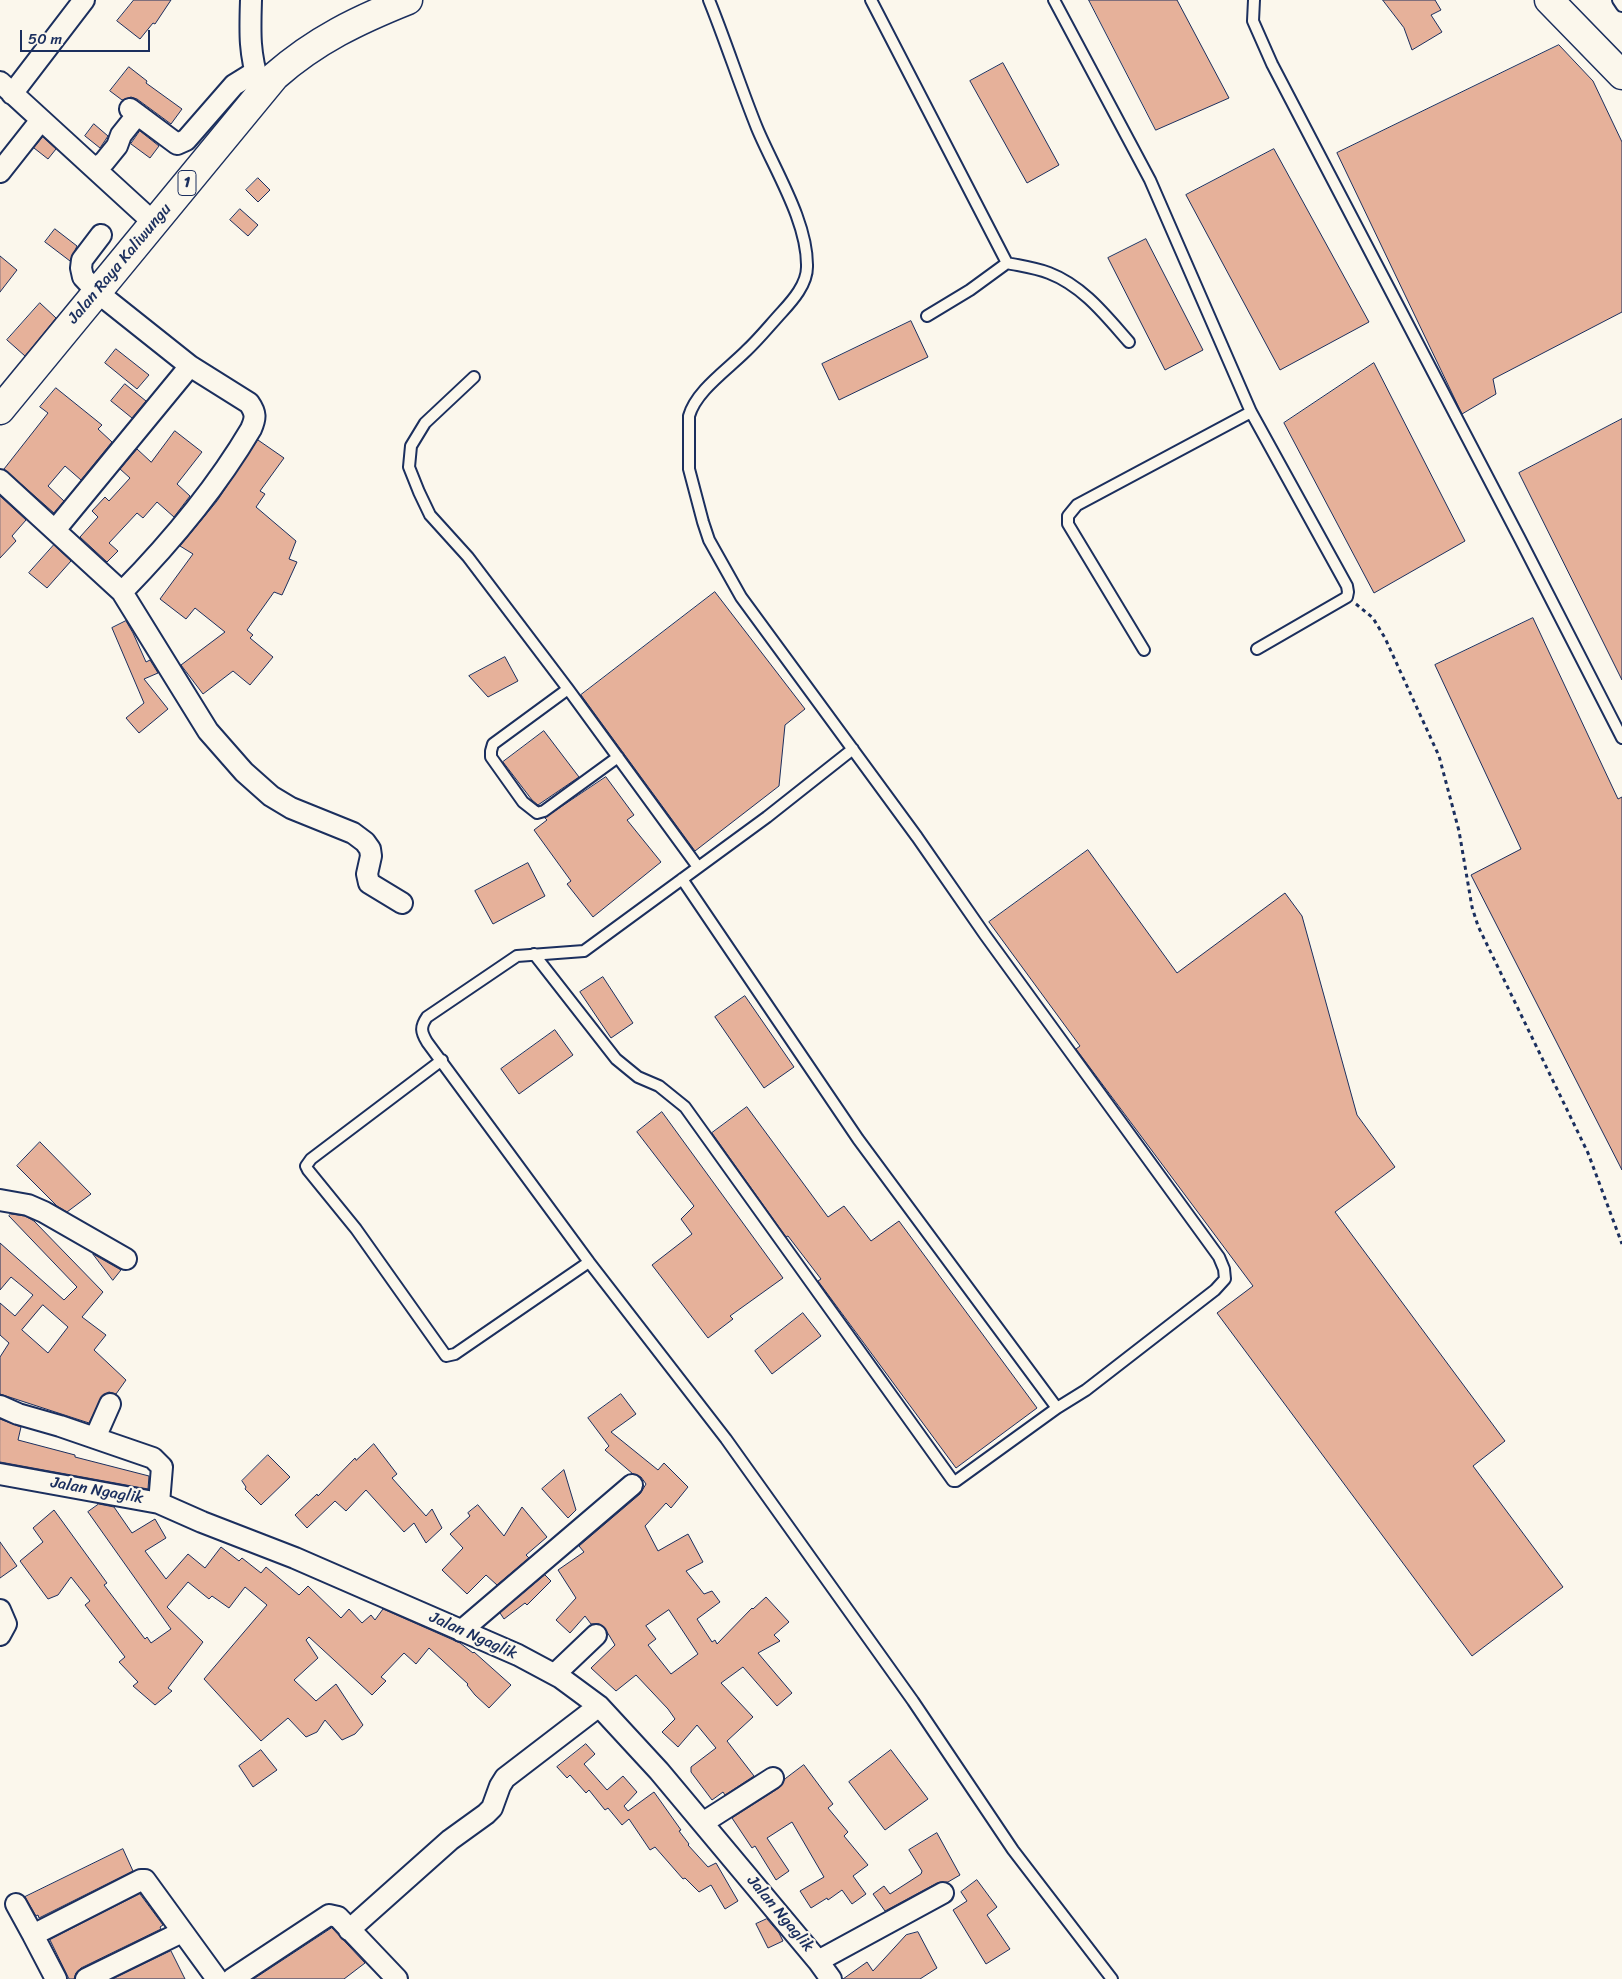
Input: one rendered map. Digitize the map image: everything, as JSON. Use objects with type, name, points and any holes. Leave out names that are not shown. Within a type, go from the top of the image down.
[{"type":"main road","name":"Jalan Raya Kaliwungu","points":[[0,410],[154,223],[258,81],[288,65],[318,43],[344,28],[408,0]]},
{"type":"main road","points":[[1549,0],[1622,75]]},
{"type":"street","points":[[84,0],[6,88],[154,223]]},
{"type":"street","points":[[95,169],[104,162],[116,146],[134,112],[176,144],[181,144],[234,85],[258,81],[251,57],[251,0]]},
{"type":"street","points":[[0,172],[41,120]]},
{"type":"street","points":[[102,235],[82,260],[83,278],[97,292],[190,366],[249,403],[255,411],[255,420],[239,450],[202,503],[164,549],[122,592]]},
{"type":"street","points":[[55,530],[190,366]]},
{"type":"street","points":[[0,480],[122,592],[182,692],[208,731],[244,772],[272,796],[291,808],[360,837],[370,849],[371,856],[367,874],[370,883],[402,903]]},
{"type":"street","points":[[4,1206],[28,1205],[44,1212],[126,1259]]},
{"type":"street","points":[[95,1438],[110,1404]]},
{"type":"street","points":[[0,1406],[18,1414],[153,1458],[162,1467],[159,1503]]},
{"type":"street","name":"Jalan Ngaglik","points":[[0,1474],[159,1503],[295,1558],[518,1655],[555,1674],[599,1706],[704,1822],[832,1979]]},
{"type":"street","points":[[461,1631],[632,1485]]},
{"type":"street","points":[[0,1610],[6,1624],[0,1635]]},
{"type":"street","points":[[555,1674],[596,1635]]},
{"type":"street","points":[[349,1930],[450,1840],[486,1814],[492,1808],[505,1778],[599,1706]]},
{"type":"street","points":[[704,1822],[774,1778]]},
{"type":"street","points":[[33,1936],[141,1880],[145,1880],[217,1979]]},
{"type":"street","points":[[818,1961],[942,1893]]},
{"type":"street","points":[[16,1904],[56,1979]]},
{"type":"street","points":[[232,1979],[276,1948],[329,1915],[338,1916],[395,1979]]},
{"type":"street","points":[[86,1979],[182,1932]]},
{"type":"lane","points":[[534,954],[616,1058],[638,1077],[659,1086],[685,1107],[953,1481],[956,1481],[1098,1380],[1216,1290],[1225,1279],[1224,1269],[1214,1250],[985,935],[853,749],[741,597],[709,540],[689,469],[689,416],[694,401],[747,350],[791,303],[799,291],[807,268],[806,246],[792,203],[757,128],[709,0]]},
{"type":"lane","points":[[1054,0],[1150,180],[1251,412],[1347,586],[1348,592],[1346,596],[1257,649]]},
{"type":"lane","points":[[1254,0],[1253,21],[1272,64],[1622,738]]},
{"type":"lane","points":[[1618,0],[1622,6]]},
{"type":"lane","points":[[874,1],[1007,263]]},
{"type":"lane","points":[[927,316],[970,290],[1007,263],[1049,273],[1075,288],[1087,297],[1129,342]]},
{"type":"lane","points":[[474,378],[424,424],[411,446],[409,467],[430,515],[468,557],[698,867]]},
{"type":"lane","points":[[1144,650],[1068,524],[1068,516],[1077,505],[1251,412]]},
{"type":"lane","points":[[568,690],[493,744],[490,751],[491,757],[523,802],[537,813],[544,811],[618,757]]},
{"type":"lane","points":[[853,749],[767,817],[584,951],[578,953],[517,956],[426,1017],[422,1025],[422,1032],[589,1262],[726,1438],[913,1700],[1012,1850],[1112,1979]]},
{"type":"lane","points":[[682,879],[858,1139],[1057,1408]]},
{"type":"lane","points":[[442,1060],[310,1159],[306,1166],[308,1170],[356,1229],[446,1356],[455,1354],[589,1262]]},
{"type":"path","points":[[1346,596],[1367,612],[1378,625],[1439,756],[1459,831],[1472,907],[1482,936],[1588,1153],[1622,1244]]},
{"type":"building","points":[[134,0],[171,0],[155,24],[153,23],[140,39],[117,21]]},
{"type":"building","points":[[1089,0],[1177,0],[1229,98],[1156,130]]},
{"type":"building","points":[[1383,0],[1435,0],[1441,10],[1431,15],[1442,32],[1412,50],[1404,28]]},
{"type":"building","points":[[1559,45],[1593,81],[1622,142],[1622,312],[1493,379],[1496,394],[1462,414],[1337,153]]},
{"type":"building","points":[[1003,63],[1059,165],[1027,183],[970,81]]},
{"type":"building","points":[[129,67],[147,81],[146,83],[182,109],[171,124],[137,99],[131,97],[122,100],[110,91]]},
{"type":"building","points":[[94,124],[108,136],[100,148],[85,136]]},
{"type":"building","points":[[140,131],[159,146],[150,158],[131,144]]},
{"type":"building","points":[[43,137],[56,149],[48,159],[34,148]]},
{"type":"building","points":[[1274,149],[1369,322],[1280,370],[1186,195]]},
{"type":"building","points":[[258,178],[270,190],[258,202],[246,190]]},
{"type":"building","points":[[240,209],[258,225],[248,236],[230,220]]},
{"type":"building","points":[[55,229],[77,246],[70,261],[45,242]]},
{"type":"building","points":[[1146,239],[1203,350],[1165,370],[1108,258]]},
{"type":"building","points":[[0,256],[17,270],[0,292]]},
{"type":"building","points":[[40,303],[56,318],[25,356],[7,340]]},
{"type":"building","points":[[911,321],[928,357],[839,400],[822,364]]},
{"type":"building","points":[[116,349],[149,375],[137,389],[105,363]]},
{"type":"building","points":[[1374,363],[1465,541],[1374,593],[1284,423]]},
{"type":"building","points":[[125,384],[146,401],[132,418],[111,401]]},
{"type":"building","points":[[56,388],[102,425],[98,429],[112,442],[81,480],[65,466],[48,486],[64,501],[54,513],[4,469],[48,413],[40,407]]},
{"type":"building","points":[[1622,419],[1622,680],[1519,473]]},
{"type":"building","points":[[175,431],[202,452],[177,484],[190,496],[174,517],[157,502],[143,518],[137,513],[109,543],[118,551],[107,562],[80,537],[98,517],[92,511],[105,497],[109,501],[130,478],[120,469],[137,449],[151,462]]},
{"type":"building","points":[[258,440],[284,458],[260,491],[265,494],[256,507],[296,541],[289,559],[297,562],[282,595],[274,592],[247,630],[253,635],[250,638],[273,657],[250,685],[233,671],[203,694],[181,665],[225,632],[195,608],[186,619],[160,599],[193,554],[180,546],[217,501]]},
{"type":"building","points":[[0,496],[26,520],[12,536],[16,541],[0,558]]},
{"type":"building","points":[[54,545],[71,561],[47,588],[29,573]]},
{"type":"building","points":[[715,592],[805,709],[785,725],[779,786],[695,851],[581,695]]},
{"type":"building","points":[[1533,618],[1618,799],[1622,797],[1622,1170],[1471,875],[1521,849],[1435,665]]},
{"type":"building","points":[[126,621],[146,662],[150,660],[158,673],[144,679],[168,709],[139,733],[126,718],[144,703],[112,628]]},
{"type":"building","points":[[505,657],[518,681],[488,697],[469,676]]},
{"type":"building","points":[[544,731],[579,777],[538,805],[503,762]]},
{"type":"building","points":[[606,777],[634,815],[627,820],[661,862],[593,917],[567,884],[571,881],[534,830],[547,820],[545,818]]},
{"type":"building","points":[[1088,850],[1177,973],[1285,893],[1302,916],[1357,1115],[1395,1167],[1335,1212],[1505,1441],[1473,1466],[1563,1587],[1472,1656],[1217,1313],[1253,1286],[1076,1049],[1080,1046],[989,922]]},
{"type":"building","points":[[528,863],[545,896],[493,924],[475,891]]},
{"type":"building","points":[[603,977],[633,1023],[611,1038],[580,992]]},
{"type":"building","points":[[745,996],[794,1067],[764,1088],[715,1017]]},
{"type":"building","points":[[555,1030],[573,1055],[519,1094],[501,1069]]},
{"type":"building","points":[[747,1107],[828,1217],[844,1206],[871,1241],[899,1221],[1037,1408],[956,1468],[818,1281],[821,1279],[788,1236],[786,1237],[712,1133]]},
{"type":"building","points":[[662,1112],[783,1278],[730,1316],[733,1319],[708,1338],[652,1265],[692,1234],[681,1219],[694,1206],[637,1132]]},
{"type":"building","points":[[40,1142],[91,1194],[67,1212],[57,1206],[17,1166]]},
{"type":"building","points":[[11,1214],[25,1216],[34,1221],[103,1292],[82,1317],[106,1335],[94,1350],[126,1380],[116,1394],[109,1392],[103,1395],[89,1423],[0,1394],[0,1357],[9,1343],[0,1335],[0,1303],[15,1316],[33,1295],[11,1277],[0,1290],[0,1243],[64,1300],[77,1287],[9,1216]],"holes":[[[43,1305],[68,1327],[48,1353],[22,1330]]]},
{"type":"building","points":[[93,1254],[121,1270],[113,1280]]},
{"type":"building","points":[[803,1313],[821,1336],[772,1374],[755,1351]]},
{"type":"building","points":[[621,1394],[636,1414],[611,1432],[658,1470],[664,1463],[688,1487],[671,1508],[666,1503],[645,1526],[658,1551],[688,1534],[703,1562],[686,1571],[704,1594],[712,1591],[720,1602],[697,1619],[712,1642],[715,1640],[717,1644],[752,1608],[766,1597],[789,1622],[774,1635],[780,1641],[758,1653],[792,1693],[777,1706],[743,1667],[721,1683],[753,1717],[727,1741],[754,1776],[725,1795],[723,1792],[712,1800],[691,1772],[691,1767],[716,1748],[697,1725],[678,1747],[662,1732],[675,1719],[636,1675],[616,1691],[591,1668],[615,1645],[604,1627],[599,1624],[591,1624],[585,1616],[570,1633],[556,1620],[576,1598],[558,1570],[584,1552],[579,1546],[640,1494],[646,1484],[641,1477],[633,1474],[605,1450],[609,1446],[588,1418]],"holes":[[[669,1610],[698,1654],[671,1674],[648,1645],[656,1639],[646,1626]]]},
{"type":"building","points":[[0,1419],[21,1427],[18,1440],[149,1476],[148,1489],[0,1462]]},
{"type":"building","points":[[374,1444],[397,1474],[392,1478],[426,1516],[432,1509],[442,1528],[426,1543],[414,1523],[404,1532],[366,1490],[346,1511],[335,1501],[307,1528],[295,1515],[317,1494],[318,1496],[355,1458],[356,1460]]},
{"type":"building","points":[[268,1455],[290,1477],[261,1505],[245,1489],[246,1487],[242,1481]]},
{"type":"building","points":[[564,1470],[576,1510],[568,1518],[542,1489]]},
{"type":"building","points":[[99,1504],[114,1507],[132,1533],[155,1519],[166,1538],[145,1551],[166,1579],[188,1554],[205,1568],[221,1547],[239,1561],[242,1558],[261,1573],[266,1567],[299,1595],[308,1586],[341,1618],[349,1609],[362,1623],[371,1615],[375,1620],[383,1609],[460,1643],[474,1652],[511,1685],[489,1708],[475,1695],[468,1684],[429,1648],[416,1664],[404,1653],[381,1677],[386,1681],[372,1695],[309,1637],[306,1640],[318,1658],[294,1680],[316,1701],[336,1684],[363,1725],[355,1734],[342,1740],[325,1720],[317,1732],[306,1737],[288,1718],[261,1741],[204,1679],[267,1605],[245,1587],[229,1608],[212,1596],[209,1599],[188,1582],[167,1607],[203,1642],[168,1688],[172,1691],[155,1705],[133,1686],[138,1682],[119,1662],[125,1657],[85,1605],[90,1601],[71,1577],[58,1595],[48,1599],[20,1561],[43,1542],[33,1528],[54,1510],[107,1583],[104,1585],[145,1639],[147,1637],[151,1643],[171,1629],[88,1512]]},
{"type":"building","points":[[478,1505],[504,1536],[522,1507],[547,1537],[526,1555],[529,1558],[497,1585],[486,1575],[467,1594],[442,1570],[463,1548],[450,1534],[470,1516],[468,1513]]},
{"type":"building","points":[[0,1542],[17,1566],[0,1578]]},
{"type":"building","points":[[545,1575],[551,1581],[527,1605],[525,1603],[504,1619],[500,1613]]},
{"type":"building","points":[[586,1744],[595,1754],[584,1764],[607,1790],[623,1776],[637,1792],[624,1806],[628,1811],[654,1792],[681,1830],[679,1831],[688,1845],[708,1867],[716,1863],[738,1901],[725,1909],[711,1885],[699,1892],[685,1878],[683,1879],[655,1847],[650,1850],[629,1819],[622,1825],[608,1808],[605,1810],[589,1790],[586,1793],[570,1775],[567,1778],[557,1767]]},
{"type":"building","points":[[261,1750],[277,1770],[253,1787],[239,1766]]},
{"type":"building","points":[[891,1750],[928,1799],[885,1830],[849,1782]]},
{"type":"building","points":[[804,1765],[833,1804],[828,1808],[848,1832],[844,1836],[868,1865],[853,1876],[866,1894],[852,1904],[842,1890],[828,1900],[827,1898],[811,1908],[800,1891],[824,1877],[792,1822],[767,1838],[789,1871],[776,1880],[755,1846],[752,1848],[732,1818],[779,1788],[785,1779]]},
{"type":"building","points":[[937,1833],[960,1875],[948,1882],[937,1883],[885,1911],[873,1894],[884,1886],[890,1894],[921,1874],[922,1871],[909,1850]]},
{"type":"building","points":[[123,1849],[133,1871],[39,1918],[38,1915],[36,1916],[25,1897]]},
{"type":"building","points":[[977,1880],[997,1907],[987,1915],[1010,1949],[986,1964],[953,1910],[967,1901],[961,1892]]},
{"type":"building","points":[[140,1894],[163,1925],[160,1927],[161,1929],[81,1968],[76,1973],[74,1979],[69,1979],[50,1940]]},
{"type":"building","points":[[767,1919],[783,1941],[768,1948],[756,1924]]},
{"type":"building","points":[[332,1928],[365,1963],[344,1979],[254,1979]]},
{"type":"building","points":[[918,1932],[937,1968],[920,1979],[843,1979],[867,1962],[873,1971],[906,1935]]},
{"type":"building","points":[[171,1951],[185,1979],[113,1979]]}]
